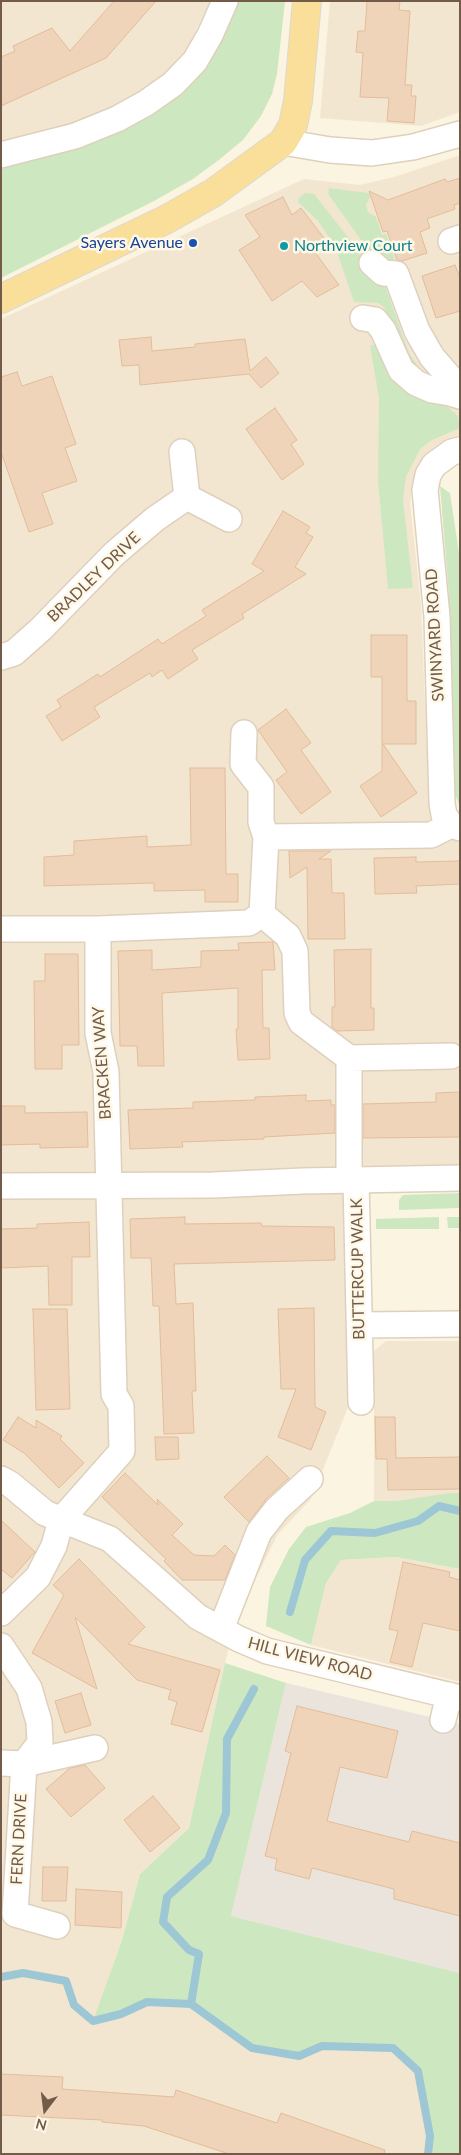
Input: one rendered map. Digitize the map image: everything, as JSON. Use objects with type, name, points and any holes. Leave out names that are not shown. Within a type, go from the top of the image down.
[{"type":"main road","points":[[1,299],[167,219],[214,193],[283,142],[293,125],[298,101],[306,1]]},
{"type":"street","points":[[1,155],[75,136],[117,119],[146,103],[173,84],[195,61],[210,35],[225,1]]},
{"type":"street","points":[[283,142],[330,150],[372,153],[413,147],[460,134]]},
{"type":"street","points":[[372,263],[383,273],[396,274],[417,331],[432,357],[460,389]]},
{"type":"street","points":[[363,318],[375,320],[383,330],[401,370],[416,383],[432,390],[450,392],[460,396]]},
{"type":"street","name":"SWINYARD ROAD","points":[[456,826],[444,815],[442,803],[438,617],[425,490],[428,476],[434,466],[452,452],[460,450]]},
{"type":"street","points":[[182,452],[187,497],[229,519]]},
{"type":"street","name":"BRADLEY DRIVE","points":[[1,657],[14,653],[41,629],[114,554],[155,518],[187,497]]},
{"type":"street","points":[[244,733],[243,764],[261,787],[261,822],[266,837],[262,914]]},
{"type":"street","points":[[266,837],[431,835],[456,826]]},
{"type":"street","points":[[1,929],[98,929],[248,923],[262,914]]},
{"type":"street","points":[[262,914],[288,936],[294,951],[296,1013],[301,1022],[348,1058],[451,1056]]},
{"type":"street","name":"BRACKEN WAY","points":[[61,1520],[122,1450],[121,1406],[114,1394],[106,1072],[98,1033],[98,929]]},
{"type":"street","points":[[1,1186],[212,1185],[352,1180],[348,1106],[348,1058]]},
{"type":"street","name":"BUTTERCUP WALK","points":[[361,1402],[360,1325],[352,1180],[460,1178]]},
{"type":"street","points":[[360,1325],[460,1324]]},
{"type":"street","name":"HILL VIEW ROAD","points":[[1,1479],[10,1484],[45,1513],[110,1539],[198,1618],[267,1651],[454,1696]]},
{"type":"street","points":[[221,1629],[259,1532],[277,1510],[310,1479]]},
{"type":"street","points":[[1,1613],[38,1577],[54,1546],[61,1520]]},
{"type":"street","points":[[1,1646],[29,1688],[39,1722],[40,1743],[13,1764]]},
{"type":"street","points":[[443,1720],[454,1696]]},
{"type":"street","points":[[13,1764],[96,1748]]},
{"type":"street","name":"FERN DRIVE","points":[[13,1764],[20,1808],[8,1916],[57,1926]]},
{"type":"shaded area","points":[[1,1],[210,1],[182,60],[144,94],[67,128],[1,144]]},
{"type":"shaded area","points":[[330,1],[460,1],[460,112],[421,126],[320,118]]},
{"type":"shaded area","points":[[460,155],[460,437],[438,445],[425,455],[414,475],[410,502],[421,605],[429,800],[437,822],[460,842],[460,1167],[344,1169],[349,1405],[311,1499],[278,1534],[237,1616],[189,1828],[140,1874],[122,1940],[94,2020],[125,2012],[147,2002],[191,2004],[252,2048],[299,2056],[322,2046],[393,2048],[418,2071],[430,2136],[428,2154],[1,2154],[1,319],[304,179],[360,185],[394,177]]},
{"type":"shaded area","points":[[386,1341],[460,1341],[460,1493],[396,1501],[374,1501],[374,1351]]},
{"type":"shaded area","points":[[396,1557],[460,1569],[460,1682],[311,1645],[326,1583],[341,1560]]},
{"type":"shaded area","points":[[286,1683],[460,1724],[460,1973],[231,1916]]},
{"type":"green space","points":[[237,1],[285,1],[277,74],[272,94],[261,116],[243,140],[193,179],[154,201],[1,278],[1,166],[98,141],[134,125],[160,107]]},
{"type":"green space","points":[[329,188],[369,193],[370,197],[366,205],[368,212],[376,217],[382,235],[386,234],[396,264],[374,258],[328,194]]},
{"type":"green space","points":[[305,193],[314,194],[384,283],[409,353],[422,372],[410,368],[384,307],[378,303],[354,302],[335,246],[318,221],[298,202],[299,198]]},
{"type":"green space","points":[[375,344],[388,374],[396,384],[421,399],[448,407],[458,416],[460,428],[432,440],[420,449],[406,477],[403,500],[413,588],[388,589],[378,481],[379,398],[370,346]]},
{"type":"green space","points":[[440,486],[450,493],[459,553],[460,807],[454,792],[449,595]]},
{"type":"green space","points":[[460,1193],[460,1208],[399,1210],[399,1200],[403,1195]]},
{"type":"green space","points":[[439,1217],[439,1229],[376,1229],[376,1219]]},
{"type":"green space","points":[[447,1217],[460,1217],[460,1228],[448,1228]]},
{"type":"green space","points":[[460,1493],[460,1569],[396,1557],[341,1560],[326,1583],[311,1645],[266,1626],[270,1587],[289,1549],[306,1527],[350,1513],[374,1501],[396,1501]]},
{"type":"green space","points":[[225,1663],[286,1683],[231,1916],[460,1973],[460,2154],[428,2154],[430,2136],[418,2071],[393,2048],[323,2046],[299,2056],[252,2048],[191,2004],[147,2002],[125,2012],[93,2021],[122,1940],[140,1874],[189,1828]]},
{"type":"building","points":[[114,1],[156,1],[106,58],[1,106],[1,57],[15,51],[13,46],[52,28],[70,51]]},
{"type":"building","points":[[367,1],[400,1],[399,10],[410,11],[405,85],[412,85],[411,96],[416,96],[414,123],[387,121],[389,98],[360,97],[363,53],[356,52],[358,31],[365,31]]},
{"type":"building","points":[[460,178],[460,203],[454,205],[455,209],[427,219],[430,228],[420,232],[427,253],[402,261],[397,260],[387,231],[383,232],[369,191],[388,200],[445,179],[447,182]]},
{"type":"building","name":"Northview Court","points":[[283,197],[292,215],[301,208],[327,242],[314,251],[339,285],[317,297],[302,281],[272,301],[239,250],[260,237],[245,215]]},
{"type":"building","points":[[455,265],[460,278],[460,311],[436,318],[422,276]]},
{"type":"building","points":[[151,337],[152,351],[195,347],[195,344],[245,339],[250,371],[266,357],[279,373],[261,388],[249,374],[140,385],[139,365],[122,366],[119,340]]},
{"type":"building","points":[[17,372],[22,386],[52,376],[76,444],[65,448],[77,481],[42,493],[53,524],[29,532],[1,452],[1,377]]},
{"type":"building","points":[[275,408],[297,440],[291,444],[304,464],[282,480],[246,429]]},
{"type":"building","points":[[283,511],[310,527],[306,533],[313,537],[295,567],[306,574],[242,614],[244,618],[192,650],[198,659],[168,679],[162,670],[152,677],[150,673],[94,707],[100,717],[62,741],[46,716],[61,707],[57,700],[98,674],[100,677],[158,639],[162,644],[206,616],[202,610],[264,571],[252,564]]},
{"type":"building","points":[[371,635],[407,635],[407,701],[416,701],[416,744],[383,744],[417,793],[381,817],[360,786],[382,771],[382,677],[371,677]]},
{"type":"building","points":[[286,709],[311,743],[301,750],[331,792],[301,814],[276,780],[287,772],[258,730]]},
{"type":"building","points":[[190,768],[225,768],[226,874],[238,874],[238,902],[205,902],[205,890],[154,891],[154,883],[44,886],[44,857],[74,855],[74,841],[147,836],[147,847],[191,845]]},
{"type":"building","points":[[289,851],[331,851],[319,859],[331,859],[332,893],[344,893],[345,939],[308,939],[307,867],[290,878]]},
{"type":"building","points":[[416,857],[416,862],[460,861],[460,884],[416,886],[417,893],[375,894],[374,858]]},
{"type":"building","points":[[273,942],[275,970],[262,970],[263,1028],[269,1028],[270,1059],[238,1060],[236,1029],[238,1029],[238,988],[162,993],[164,1066],[138,1066],[137,1046],[120,1046],[118,951],[152,950],[152,970],[201,967],[201,951],[239,950],[238,943]]},
{"type":"building","points":[[371,949],[371,1008],[374,1008],[374,1030],[337,1031],[332,1027],[332,1007],[335,1007],[334,950]]},
{"type":"building","points":[[45,954],[78,954],[79,1045],[62,1045],[62,1069],[35,1069],[34,981],[45,981]]},
{"type":"building","points":[[460,1092],[460,1137],[363,1138],[363,1104],[436,1102],[436,1093]]},
{"type":"building","points":[[306,1095],[306,1101],[331,1100],[331,1105],[335,1105],[335,1133],[264,1137],[264,1139],[182,1142],[183,1147],[130,1149],[128,1110],[193,1108],[193,1102],[255,1100],[255,1097]]},
{"type":"building","points":[[1,1106],[25,1106],[25,1113],[87,1112],[88,1147],[40,1148],[40,1144],[1,1145]]},
{"type":"building","points":[[185,1217],[185,1224],[261,1223],[262,1226],[334,1227],[335,1260],[174,1264],[176,1304],[193,1303],[196,1391],[192,1391],[194,1433],[164,1434],[159,1306],[153,1306],[151,1258],[131,1258],[130,1219]]},
{"type":"building","points":[[89,1222],[90,1257],[72,1257],[72,1305],[49,1305],[48,1266],[1,1268],[1,1229],[37,1228],[37,1224]]},
{"type":"building","points":[[314,1308],[315,1407],[326,1412],[311,1450],[278,1437],[296,1389],[281,1389],[278,1309]]},
{"type":"building","points":[[33,1309],[67,1309],[70,1409],[36,1410]]},
{"type":"building","points":[[18,1417],[36,1428],[36,1420],[62,1436],[60,1439],[84,1463],[59,1488],[24,1453],[3,1440]]},
{"type":"building","points":[[375,1417],[395,1417],[396,1458],[460,1457],[460,1489],[388,1490],[387,1459],[376,1459]]},
{"type":"building","points":[[155,1437],[178,1437],[179,1459],[156,1460]]},
{"type":"building","points":[[267,1456],[289,1478],[267,1498],[249,1522],[224,1497]]},
{"type":"building","points":[[125,1473],[158,1505],[157,1499],[183,1524],[172,1535],[194,1555],[214,1556],[225,1545],[235,1555],[225,1580],[182,1580],[164,1561],[166,1559],[102,1497]]},
{"type":"building","points":[[1,1520],[35,1552],[12,1578],[1,1569]]},
{"type":"building","points":[[79,1559],[145,1627],[128,1644],[220,1670],[202,1732],[171,1724],[177,1702],[168,1699],[171,1690],[137,1680],[75,1617],[97,1689],[32,1653],[64,1595],[53,1585]]},
{"type":"building","points":[[403,1562],[450,1572],[449,1577],[460,1580],[460,1631],[423,1623],[412,1667],[390,1662],[398,1631],[389,1629]]},
{"type":"building","points":[[81,1693],[91,1725],[65,1733],[55,1701]]},
{"type":"building","points":[[297,1706],[398,1731],[387,1778],[340,1767],[327,1821],[409,1842],[412,1831],[460,1843],[460,1916],[394,1899],[394,1889],[312,1868],[309,1879],[275,1870],[277,1859],[265,1856],[291,1753],[285,1751]]},
{"type":"building","points":[[85,1765],[105,1788],[71,1817],[46,1789],[70,1768]]},
{"type":"building","points":[[153,1796],[180,1828],[150,1852],[124,1820]]},
{"type":"building","points":[[43,1867],[68,1867],[66,1901],[42,1901]]},
{"type":"building","points":[[76,1889],[122,1892],[121,1928],[75,1925]]},
{"type":"building","points":[[1,2074],[63,2077],[62,2089],[174,2097],[176,2090],[277,2123],[281,2113],[385,2150],[384,2154],[229,2154],[144,2126],[102,2122],[102,2120],[1,2115]]},
{"type":"waterway","points":[[290,1612],[305,1560],[331,1531],[375,1533],[418,1521],[439,1506],[460,1511]]},
{"type":"waterway","points":[[191,2004],[199,1954],[189,1950],[163,1922],[167,1897],[208,1860],[226,1813],[227,1739],[254,1689]]},
{"type":"waterway","points":[[1,1977],[23,1973],[66,1981],[74,2005],[93,2021],[121,2014],[147,2002],[191,2004],[252,2048],[299,2056],[322,2046],[393,2048],[418,2071],[430,2136],[428,2154]]},
{"type":"place","name":"Sayers Avenue","points":[[193,243]]},
{"type":"place","name":"Northview Court","points":[[284,246]]}]
